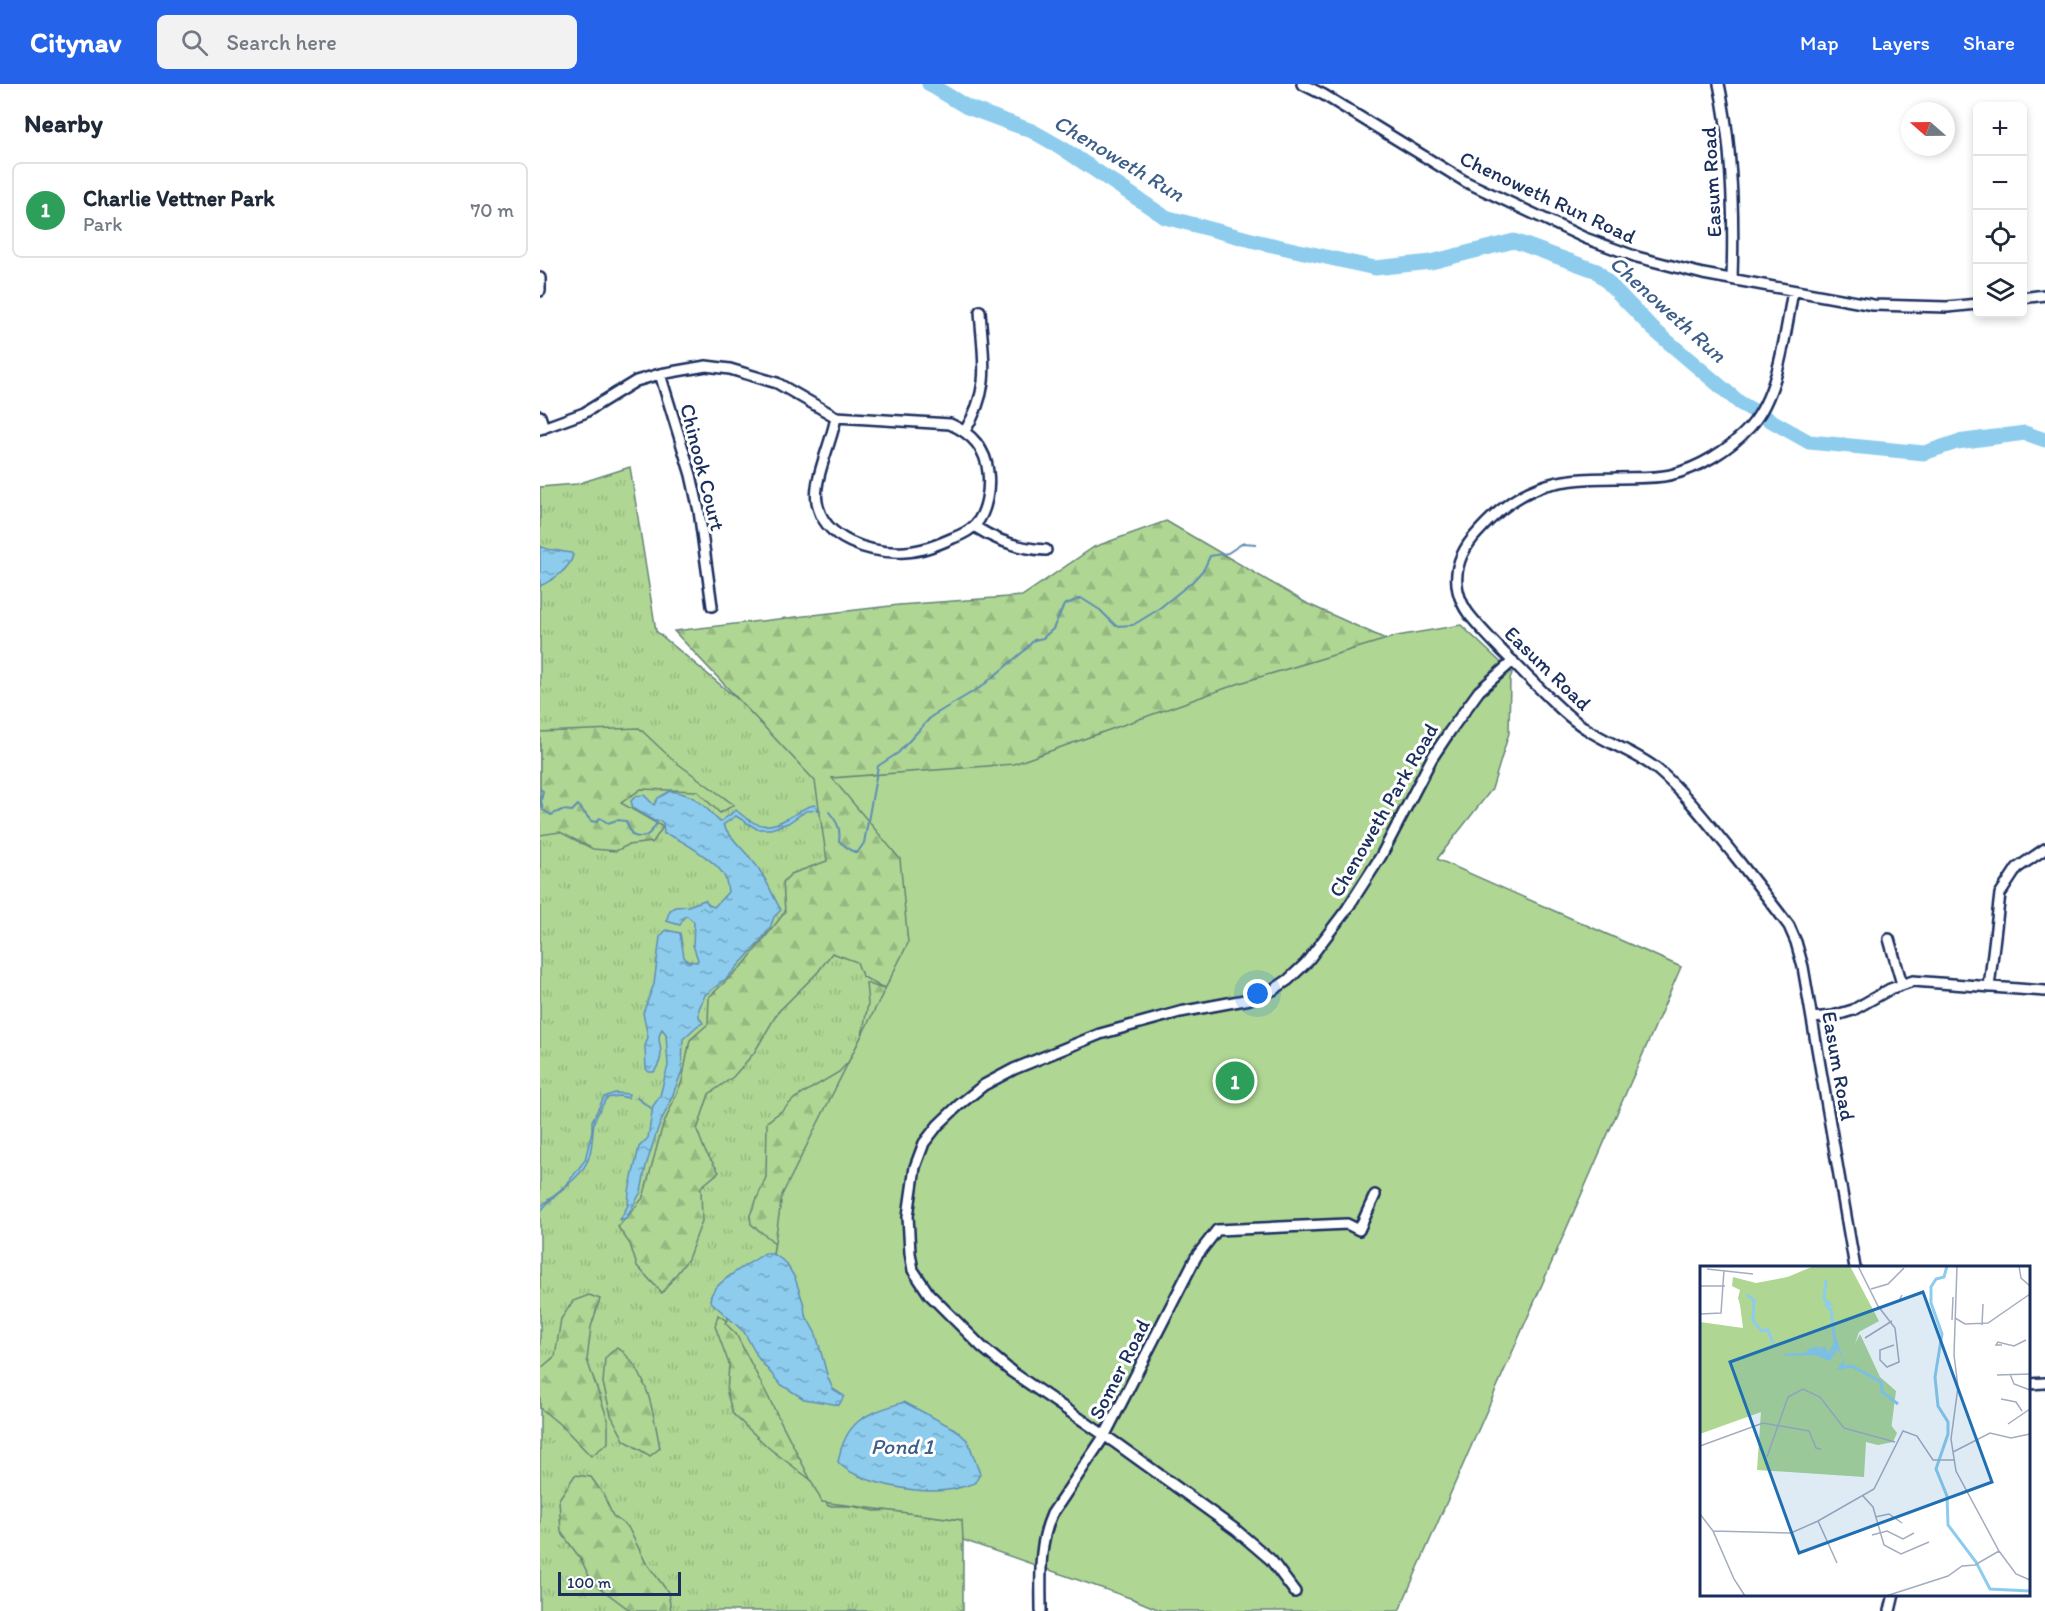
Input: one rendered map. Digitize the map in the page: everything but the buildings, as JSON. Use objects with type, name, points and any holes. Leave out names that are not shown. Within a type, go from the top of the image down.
[{"type":"street","name":"Chenoweth Run Road","points":[[1302,84],[1324,95],[1466,182],[1585,238],[1637,258],[1732,279],[1873,305],[1904,308],[1973,304]]},
{"type":"street","name":"Easum Road","points":[[1719,84],[1728,150],[1732,279]]},
{"type":"street","points":[[540,279],[540,291]]},
{"type":"street","name":"Easum Road","points":[[1793,291],[1775,378],[1763,408],[1755,421],[1738,439],[1719,453],[1682,472],[1652,477],[1576,478],[1547,484],[1518,497],[1472,538],[1462,555],[1457,573],[1457,587],[1462,604],[1468,613],[1566,714],[1585,728],[1658,771],[1690,801],[1789,926],[1799,951],[1812,1017],[1855,1266]]},
{"type":"street","points":[[2027,297],[2045,295]]},
{"type":"street","points":[[965,431],[979,405],[984,381],[980,310]]},
{"type":"street","points":[[540,416],[542,428],[584,413],[636,381],[660,374],[706,366],[730,369],[788,388],[808,403],[836,417],[950,424],[965,431],[973,438],[984,454],[989,473],[986,500],[976,525],[964,534],[937,545],[903,552],[874,549],[842,538],[834,532],[827,525],[819,510],[816,491],[836,417]]},
{"type":"street","name":"Chinook Court","points":[[660,374],[693,484],[712,606]]},
{"type":"street","points":[[976,525],[977,528],[1002,542],[1046,550]]},
{"type":"street","name":"Chenoweth Park Road","points":[[1294,1592],[1271,1560],[1236,1530],[991,1355],[921,1284],[913,1270],[909,1253],[908,1216],[915,1167],[924,1143],[938,1125],[984,1085],[1014,1069],[1100,1034],[1180,1012],[1250,999],[1273,990],[1288,980],[1306,963],[1347,909],[1381,856],[1432,758],[1450,730],[1479,691],[1513,661]]},
{"type":"street","points":[[1989,987],[2000,894],[2018,868],[2045,849]]},
{"type":"street","points":[[1889,939],[1902,984]]},
{"type":"street","points":[[1812,1017],[1833,1016],[1853,1010],[1902,984],[1913,981],[2045,992]]},
{"type":"street","name":"Somer Road","points":[[1041,1611],[1041,1548],[1048,1522],[1105,1435],[1196,1257],[1217,1230],[1347,1224],[1359,1230],[1375,1195]]},
{"type":"street","points":[[2030,1384],[2045,1383]]},
{"type":"street","points":[[1890,1611],[1894,1596]]},
{"type":"green space","points":[[630,467],[656,631],[832,778],[908,943],[782,1195],[773,1255],[822,1501],[963,1520],[963,1611],[540,1611],[540,487],[577,484]]},
{"type":"green space","points":[[1166,521],[1308,604],[1423,656],[929,996],[879,986],[862,976],[857,962],[832,953],[818,972],[778,1012],[754,1053],[733,1077],[709,1094],[697,1130],[705,1151],[719,1172],[701,1187],[702,1221],[688,1259],[662,1293],[637,1266],[630,1244],[618,1227],[643,1198],[662,1128],[682,1081],[690,1040],[708,1024],[709,997],[745,963],[785,912],[783,882],[791,874],[827,861],[815,781],[674,631],[899,605],[1022,596],[1094,547]]},
{"type":"green space","points":[[1461,625],[1512,673],[1509,733],[1492,789],[1437,859],[1681,967],[1399,1611],[1162,1611],[963,1540],[962,1520],[822,1502],[736,1334],[725,1323],[773,1255],[782,1195],[908,943],[900,859],[832,778],[1014,764],[1240,683],[1397,636]]},
{"type":"green space","points":[[639,728],[673,760],[734,805],[720,813],[697,791],[641,789],[621,803],[663,827],[653,842],[628,845],[616,851],[593,849],[560,832],[540,835],[540,732]]},
{"type":"green space","points":[[866,983],[898,994],[917,1509],[875,1511],[852,1506],[828,1506],[819,1486],[770,1449],[733,1414],[727,1393],[729,1364],[715,1326],[718,1315],[734,1326],[784,1254],[751,1224],[750,1215],[766,1177],[767,1122],[795,1098],[839,1072],[859,1051],[868,1004]]},
{"type":"green space","points":[[589,1295],[600,1299],[591,1327],[587,1360],[608,1420],[608,1443],[591,1456],[563,1427],[540,1408],[540,1369],[555,1356],[561,1319],[573,1301]]},
{"type":"green space","points":[[617,1347],[636,1367],[647,1393],[660,1448],[650,1456],[624,1440],[611,1415],[603,1383],[605,1358]]},
{"type":"green space","points":[[575,1475],[591,1477],[603,1494],[613,1516],[628,1527],[645,1561],[668,1592],[671,1611],[631,1611],[592,1582],[580,1558],[561,1532],[559,1499]]},
{"type":"water","points":[[540,546],[573,555],[565,569],[540,586]]},
{"type":"water","points":[[670,791],[693,798],[720,822],[736,810],[755,823],[767,825],[780,822],[810,806],[814,805],[820,810],[806,811],[788,823],[771,829],[757,829],[736,816],[723,825],[760,870],[781,910],[774,917],[770,928],[758,944],[727,978],[705,995],[699,1009],[699,1017],[703,1023],[683,1039],[682,1071],[657,1131],[641,1192],[626,1218],[620,1220],[628,1205],[639,1147],[648,1138],[653,1106],[660,1096],[668,1066],[666,1034],[662,1029],[659,1038],[661,1053],[659,1063],[654,1072],[646,1069],[645,1046],[648,1037],[643,1013],[654,984],[660,937],[666,930],[680,933],[684,957],[687,961],[697,962],[693,945],[694,922],[687,916],[680,925],[666,921],[670,910],[705,900],[714,907],[728,892],[727,883],[719,869],[686,844],[664,834],[663,823],[654,821],[633,808],[631,801],[636,796],[644,795],[654,805],[658,798]]},
{"type":"water","points":[[615,1093],[629,1094],[628,1098],[619,1096],[607,1098],[594,1121],[591,1151],[584,1168],[540,1213],[540,1207],[567,1184],[585,1160],[592,1121],[604,1097]]},
{"type":"water","points":[[765,1253],[775,1255],[786,1263],[795,1278],[805,1314],[816,1334],[828,1378],[833,1389],[844,1396],[839,1405],[804,1399],[780,1384],[759,1359],[744,1332],[710,1301],[716,1287]]},
{"type":"water","name":"Pond 1","points":[[904,1402],[955,1429],[968,1441],[980,1474],[975,1483],[948,1490],[906,1489],[874,1482],[847,1470],[838,1462],[846,1436],[860,1420],[879,1410]]},
{"type":"waterway","name":"Chenoweth Run","points":[[929,84],[967,107],[1032,131],[1062,148],[1165,217],[1259,242],[1375,268],[1431,262],[1514,241],[1597,271],[1653,329],[1740,403],[1809,442],[1924,453],[1957,442],[2025,433],[2045,440]]},
{"type":"waterway","points":[[829,812],[838,825],[839,841],[857,853],[864,843],[878,766],[898,753],[932,716],[981,687],[1034,640],[1043,638],[1053,629],[1064,605],[1081,598],[1100,610],[1116,626],[1133,625],[1156,611],[1192,582],[1204,569],[1210,556],[1228,553],[1243,543],[1256,544]]},
{"type":"waterway","points":[[540,789],[543,791],[541,801],[543,810],[551,815],[562,810],[572,811],[578,805],[591,821],[596,822],[600,818],[608,823],[617,820],[626,821],[632,835],[637,837],[650,833],[657,823]]},
{"type":"waterway","points":[[637,1098],[651,1108]]},
{"type":"place","name":"Charlie Vettner Park","points":[[1235,1081]]}]
